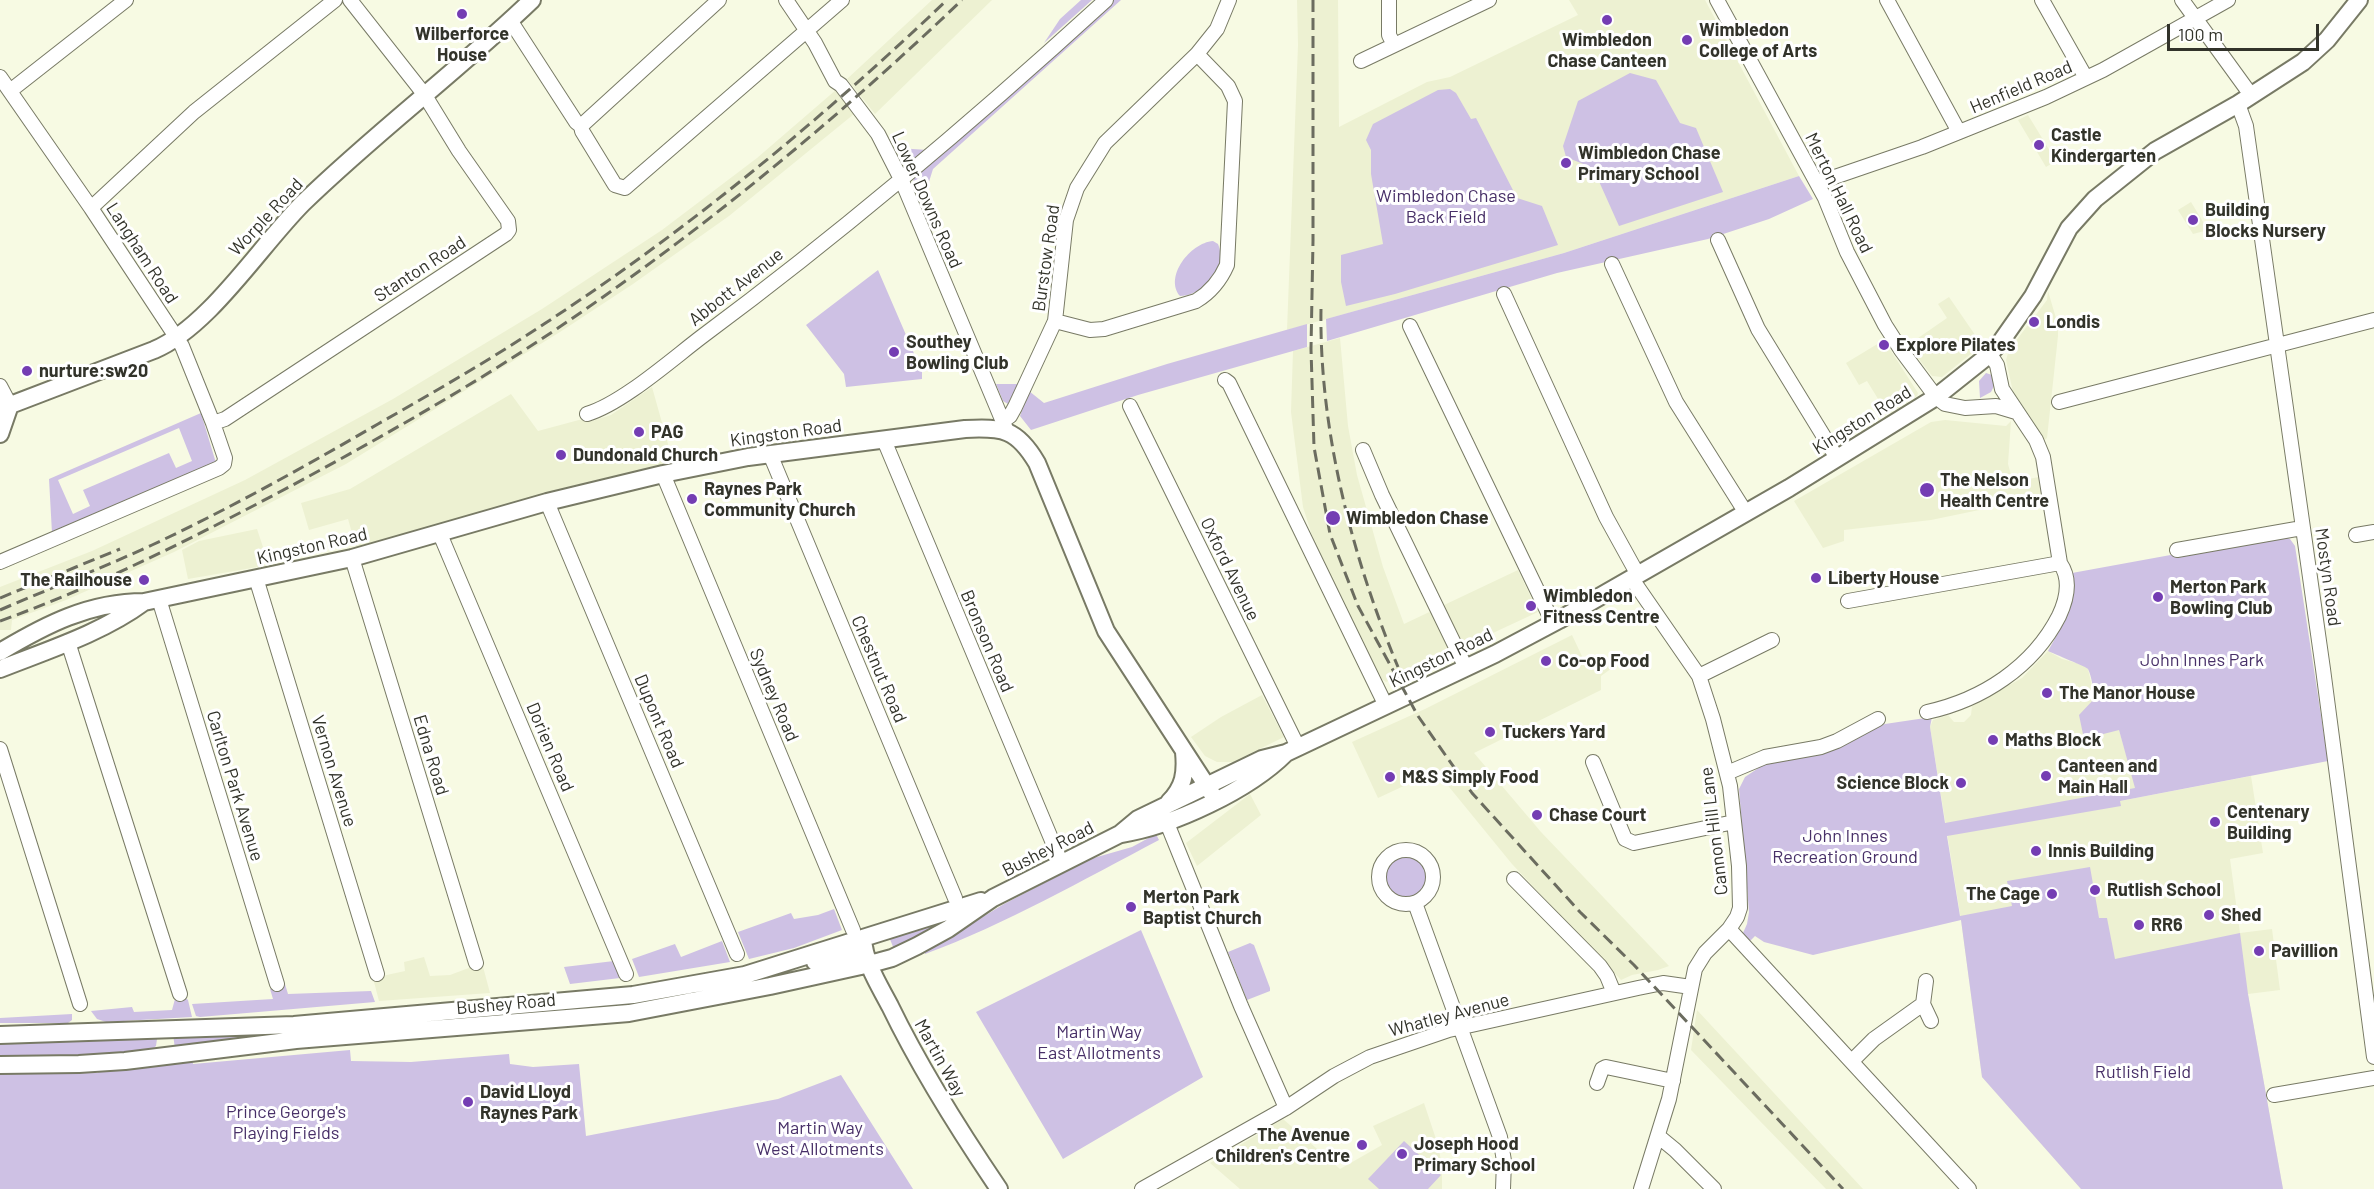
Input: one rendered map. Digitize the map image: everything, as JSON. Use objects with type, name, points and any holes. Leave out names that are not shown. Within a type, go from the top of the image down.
[{"type":"main road","name":"Worple Road","points":[[5,407],[154,350],[177,338],[232,284],[303,203],[532,0]]},
{"type":"main road","name":"Kingston Road","points":[[1211,793],[1269,769],[1292,750],[1466,668],[1553,623],[1746,513],[1936,397],[1990,354],[2033,296],[2060,243],[2081,213],[2111,184],[2144,159],[2244,100],[2312,55],[2340,26],[2360,0]]},
{"type":"main road","points":[[0,434],[5,407]]},
{"type":"main road","name":"Kingston Road","points":[[0,652],[62,618],[84,612],[124,602],[151,601],[352,558],[547,502],[663,474],[770,454],[1004,426]]},
{"type":"main road","points":[[1004,426],[1025,444],[1037,463],[1106,631],[1211,793]]},
{"type":"main road","name":"Kingston Road","points":[[0,669],[65,643],[151,601]]},
{"type":"main road","points":[[84,612],[89,615],[91,626],[89,632]]},
{"type":"main road","points":[[47,626],[46,632],[54,643],[65,643]]},
{"type":"main road","points":[[1167,804],[1183,782],[1186,768],[1184,751]]},
{"type":"main road","name":"Bushey Road","points":[[0,1065],[80,1064],[165,1057],[296,1040],[629,1012],[770,986],[892,958],[948,929],[993,898],[1120,834],[1138,819],[1167,804],[1211,793]]},
{"type":"main road","name":"Bushey Road","points":[[1120,834],[1167,824],[1211,793]]},
{"type":"main road","name":"Bushey Road","points":[[0,1035],[294,1024],[633,995],[745,975],[786,963],[858,934],[993,898]]},
{"type":"main road","name":"Martin Way","points":[[858,934],[903,1033],[937,1095],[999,1189]]},
{"type":"main road","name":"Bushey Road","points":[[786,963],[857,956],[869,962]]},
{"type":"main road","points":[[161,1028],[165,1057]]},
{"type":"street","points":[[10,91],[126,0]]},
{"type":"street","points":[[91,208],[194,112],[335,0]]},
{"type":"street","points":[[350,0],[424,94]]},
{"type":"street","points":[[581,126],[719,0]]},
{"type":"street","name":"Lower Downs Road","points":[[786,0],[835,81],[841,85],[878,134],[902,181],[1004,426]]},
{"type":"street","points":[[510,20],[576,122],[581,126],[615,185],[621,188],[627,187],[843,0]]},
{"type":"street","name":"Abbott Avenue","points":[[587,414],[604,409],[650,375],[902,181],[1106,0]]},
{"type":"street","name":"Burstow Road","points":[[1004,426],[1055,321],[1066,220],[1077,188],[1105,143],[1197,54],[1217,29],[1228,0]]},
{"type":"street","points":[[1389,0],[1389,35],[1394,45]]},
{"type":"street","points":[[1361,61],[1489,0]]},
{"type":"street","name":"Merton Hall Road","points":[[1717,0],[1818,183],[1847,252],[1885,324],[1936,397]]},
{"type":"street","points":[[1887,0],[1959,132]]},
{"type":"street","points":[[2042,0],[2086,78]]},
{"type":"street","name":"Mostyn Road","points":[[2182,0],[2244,100],[2302,528],[2367,950],[2374,1057]]},
{"type":"street","name":"Henfield Road","points":[[1818,183],[2046,98],[2228,0]]},
{"type":"street","points":[[1055,321],[1077,328],[1104,329],[1196,301],[1206,295],[1222,277],[1227,265],[1235,102],[1228,86],[1197,54]]},
{"type":"street","name":"Langham Road","points":[[0,77],[177,338],[213,423],[225,458],[224,464],[0,562]]},
{"type":"street","name":"Stanton Road","points":[[213,423],[235,412],[509,230],[508,221],[459,151],[424,94]]},
{"type":"street","points":[[1718,240],[1758,328],[1838,458]]},
{"type":"street","points":[[1612,264],[1676,402],[1746,513]]},
{"type":"street","name":"Cannon Hill Lane","points":[[1504,294],[1635,577],[1699,676],[1727,773],[1734,822],[1740,908],[1729,929],[1699,961],[1691,987],[1673,1081],[1641,1189]]},
{"type":"street","points":[[2058,402],[2374,320]]},
{"type":"street","points":[[1410,326],[1553,623]]},
{"type":"street","points":[[1928,712],[1952,706],[1979,694],[2028,659],[2049,634],[2062,609],[2067,585],[2060,563],[2049,484],[2040,448],[2002,389],[1997,364],[1990,354]]},
{"type":"street","points":[[1225,380],[1229,383],[1386,706]]},
{"type":"street","points":[[0,386],[5,407]]},
{"type":"street","points":[[1988,405],[1995,401],[2002,389]]},
{"type":"street","points":[[1936,397],[1954,407],[1988,405],[2016,412]]},
{"type":"street","name":"Oxford Avenue","points":[[1130,406],[1292,750]]},
{"type":"street","name":"Bronson Road","points":[[884,440],[1059,855]]},
{"type":"street","points":[[1363,450],[1382,495],[1466,668]]},
{"type":"street","name":"Chestnut Road","points":[[770,454],[955,898]]},
{"type":"street","name":"Sydney Road","points":[[663,474],[858,934]]},
{"type":"street","name":"Dupont Road","points":[[547,502],[737,954]]},
{"type":"street","points":[[2176,550],[2302,528]]},
{"type":"street","points":[[2356,535],[2374,532]]},
{"type":"street","name":"Dorien Road","points":[[440,534],[626,974]]},
{"type":"street","name":"Edna Road","points":[[352,558],[476,963]]},
{"type":"street","points":[[1848,601],[2060,563]]},
{"type":"street","name":"Vernon Avenue","points":[[256,578],[377,974]]},
{"type":"street","name":"Carlton Park Avenue","points":[[151,601],[277,984]]},
{"type":"street","points":[[1699,676],[1772,640]]},
{"type":"street","points":[[65,643],[180,994]]},
{"type":"street","points":[[1727,773],[1765,757],[1803,752],[1829,744],[1878,719]]},
{"type":"street","points":[[0,749],[80,1004]]},
{"type":"street","points":[[1593,762],[1622,832],[1629,842],[1635,843],[1734,822]]},
{"type":"street","points":[[1167,824],[1286,1108]]},
{"type":"street","points":[[1414,851],[1422,854],[1432,868],[1433,885],[1423,899],[1415,903],[1397,903],[1383,891],[1380,872],[1389,856],[1397,852],[1414,851]]},
{"type":"street","points":[[1514,879],[1600,966],[1614,993]]},
{"type":"street","points":[[1415,903],[1500,1137],[1504,1161],[1503,1189]]},
{"type":"street","points":[[1729,929],[1969,1189]]},
{"type":"street","points":[[1926,981],[1923,1004],[1931,1021]]},
{"type":"street","name":"Whatley Avenue","points":[[1142,1189],[1286,1108],[1334,1076],[1370,1058],[1417,1040],[1663,983],[1691,987]]},
{"type":"street","points":[[1852,1061],[1874,1039],[1923,1004]]},
{"type":"street","points":[[1597,1083],[1602,1069],[1606,1067],[1673,1081]]},
{"type":"street","points":[[2274,1095],[2374,1078]]},
{"type":"street","points":[[1658,1136],[1714,1189]]},
{"type":"shaded area","points":[[932,0],[992,0],[875,114],[847,79]]},
{"type":"shaded area","name":"Wimbledon Chase Primary School","points":[[1297,0],[1338,0],[1339,127],[1427,82],[1450,77],[1578,15],[1569,0],[1705,0],[1799,176],[1564,253],[1287,330],[1298,45]]},
{"type":"shaded area","points":[[837,89],[854,114],[729,216],[560,332],[346,464],[174,552],[66,600],[12,620],[11,630],[0,630],[0,587],[92,551],[245,480],[393,399],[542,309],[662,230],[757,158]]},
{"type":"shaded area","name":"Castle Kindergarten","points":[[2028,115],[2056,161],[2046,167],[2018,120]]},
{"type":"shaded area","name":"Building Blocks Nursery","points":[[2191,202],[2208,230],[2193,234],[2178,210]]},
{"type":"shaded area","points":[[2048,291],[2058,325],[2058,336],[2047,438],[2043,441],[2025,416],[2013,392],[2006,360],[2009,350],[2047,300]]},
{"type":"shaded area","points":[[1949,297],[1982,345],[1942,377],[1932,376],[1908,345],[1947,318],[1938,304]]},
{"type":"shaded area","points":[[1340,338],[1348,426],[1357,475],[1383,567],[1404,624],[1518,570],[1538,612],[1465,646],[1453,654],[1386,682],[1379,677],[1316,548],[1303,507],[1291,412],[1293,351]]},
{"type":"shaded area","points":[[1884,340],[1918,393],[1917,396],[1888,415],[1867,381],[1859,385],[1846,363]]},
{"type":"shaded area","points":[[652,387],[673,462],[556,490],[356,547],[348,519],[309,530],[301,503],[350,489],[511,394],[538,431],[590,417],[592,421],[611,415]]},
{"type":"shaded area","name":"The Nelson Health Centre","points":[[1945,420],[2006,426],[2011,421],[2008,464],[2013,482],[2039,477],[2042,497],[1931,520],[1844,530],[1844,541],[1823,548],[1794,501],[1931,422]]},
{"type":"shaded area","points":[[257,529],[269,565],[188,579],[182,550],[199,541]]},
{"type":"shaded area","points":[[1572,635],[1588,669],[1595,669],[1615,660],[1619,663],[1601,676],[1601,690],[1474,753],[1541,832],[1669,966],[1621,980],[1512,864],[1436,771],[1378,798],[1352,742],[1425,709]]},
{"type":"shaded area","name":"Rutlish School","points":[[2048,651],[2062,659],[2084,665],[2088,669],[2095,699],[2119,730],[2136,788],[2120,801],[2251,776],[2263,853],[2230,859],[2240,933],[2272,929],[2280,990],[2248,994],[2283,1189],[2081,1189],[1982,1077],[1961,920],[1930,727],[1933,720],[1948,715],[1954,722],[1964,722],[1971,715],[1972,706],[2022,678]]},
{"type":"shaded area","points":[[1262,695],[1284,737],[1233,762],[1217,762],[1205,756],[1191,737],[1221,717]]},
{"type":"shaded area","points":[[1250,794],[1261,815],[1197,866],[1186,843]]},
{"type":"shaded area","points":[[424,957],[430,976],[450,975],[482,963],[490,993],[379,1001],[373,978],[405,971],[404,962]]},
{"type":"shaded area","points":[[1697,1010],[1863,1189],[1826,1189],[1691,1050]]},
{"type":"shaded area","points":[[1424,1103],[1438,1145],[1442,1166],[1442,1189],[1240,1189],[1210,1163],[1283,1119],[1340,1169],[1382,1145],[1373,1126]]},
{"type":"green space","points":[[1081,0],[1092,0],[1044,43],[1060,19]]},
{"type":"green space","points":[[1114,0],[1121,0],[933,169],[922,204],[913,183],[914,178]]},
{"type":"green space","points":[[1630,73],[1656,80],[1680,123],[1696,128],[1723,192],[1619,226],[1593,168],[1566,157],[1563,146],[1578,101]]},
{"type":"green space","name":"Wimbledon Chase Back Field","points":[[1450,89],[1456,93],[1471,119],[1476,118],[1517,198],[1542,206],[1558,245],[1395,294],[1346,306],[1341,282],[1341,255],[1383,244],[1371,174],[1371,150],[1366,140],[1373,124],[1438,90]]},
{"type":"green space","points":[[896,149],[928,150],[911,166],[905,165]]},
{"type":"green space","points":[[1799,176],[1813,199],[1769,219],[1708,239],[1557,273],[1327,341],[1326,319],[1564,253]]},
{"type":"green space","points":[[1213,241],[1218,244],[1221,259],[1216,276],[1199,290],[1180,296],[1175,280],[1182,262],[1196,248]]},
{"type":"green space","points":[[878,270],[922,372],[922,379],[846,387],[844,374],[806,325]]},
{"type":"green space","points":[[1307,324],[1307,347],[1138,395],[1031,430],[1020,416],[1029,391],[1044,403],[1167,364]]},
{"type":"green space","points":[[1986,373],[1992,375],[1994,386],[1991,392],[1980,398],[1979,381]]},
{"type":"green space","points":[[996,384],[1018,384],[1008,404],[1003,401]]},
{"type":"green space","points":[[201,413],[216,463],[52,533],[49,479]],"holes":[[[179,428],[192,461],[176,468],[169,453],[83,490],[90,506],[73,514],[58,480]]]},
{"type":"green space","points":[[2280,535],[2290,539],[2295,546],[2328,761],[2120,801],[2121,806],[1947,836],[1960,916],[2012,906],[2007,881],[2090,867],[2099,918],[2107,918],[2115,959],[2240,933],[2248,994],[2283,1189],[2081,1189],[1982,1077],[1961,920],[1813,955],[1764,942],[1755,936],[1750,941],[1743,933],[1749,912],[1739,789],[1745,777],[1763,765],[1814,754],[1885,724],[1932,717],[1930,727],[1945,823],[2135,788],[2119,730],[2084,739],[2079,715],[2095,698],[2088,669],[2048,651],[2066,614],[2071,594],[2072,573]]},
{"type":"green space","points":[[1156,834],[1159,840],[1073,886],[985,929],[925,954],[1004,904],[1090,859],[1132,847]]},
{"type":"green space","points":[[1406,855],[1421,862],[1428,877],[1421,892],[1406,899],[1391,892],[1384,877],[1391,862]]},
{"type":"green space","points":[[834,909],[842,930],[794,948],[749,959],[738,932],[791,913],[794,919],[818,915]]},
{"type":"green space","points":[[949,918],[951,921],[894,949],[889,937]]},
{"type":"green space","name":"Martin Way East Allotments","points":[[1141,930],[1203,1077],[1063,1159],[976,1012]]},
{"type":"green space","points":[[722,941],[730,962],[639,977],[632,959],[675,944],[681,957]]},
{"type":"green space","points":[[1250,943],[1254,945],[1270,991],[1247,1000],[1228,952]]},
{"type":"green space","points":[[614,961],[620,978],[570,984],[564,967]]},
{"type":"green space","points":[[285,984],[288,994],[371,991],[375,1002],[200,1017],[196,1016],[192,1004],[273,999],[270,989]]},
{"type":"green space","points":[[186,998],[192,1017],[106,1022],[97,1019],[91,1011],[132,1007],[134,1012],[172,1010],[175,999]]},
{"type":"green space","points":[[530,1012],[535,1014],[175,1049],[173,1034]]},
{"type":"green space","points":[[72,1014],[72,1020],[68,1023],[0,1023],[0,1018]]},
{"type":"green space","points":[[154,1036],[157,1039],[156,1046],[150,1051],[95,1057],[0,1056],[0,1042]]},
{"type":"green space","points":[[350,1050],[351,1061],[411,1062],[509,1054],[510,1064],[533,1067],[579,1064],[586,1136],[778,1099],[841,1075],[913,1189],[0,1189],[0,1074],[98,1073],[99,1067],[192,1057],[193,1064]]},
{"type":"green space","points":[[1404,1141],[1441,1175],[1428,1189],[1379,1189],[1368,1179]]},
{"type":"railway","points":[[0,610],[152,545],[238,502],[420,400],[524,337],[598,288],[702,212],[852,88],[947,0]]},
{"type":"railway","points":[[0,621],[111,576],[289,487],[459,391],[558,328],[664,253],[767,173],[866,88],[962,0]]},
{"type":"railway","points":[[1313,0],[1311,349],[1314,447],[1330,534],[1358,606],[1418,716],[1472,793],[1580,912],[1634,965],[1843,1189]]},
{"type":"railway","points":[[1321,309],[1322,354],[1332,446],[1366,582],[1398,667]]},
{"type":"railway","points":[[0,598],[120,549]]},
{"type":"place","name":"Wilberforce House","points":[[462,14]]},
{"type":"place","name":"Wimbledon Chase Canteen","points":[[1607,20]]},
{"type":"place","name":"Wimbledon College of Arts","points":[[1687,40]]},
{"type":"place","name":"Castle Kindergarten","points":[[2039,145]]},
{"type":"place","name":"Wimbledon Chase Primary School","points":[[1566,163]]},
{"type":"place","name":"Building Blocks Nursery","points":[[2193,220]]},
{"type":"place","name":"Londis","points":[[2034,322]]},
{"type":"place","name":"Explore Pilates","points":[[1884,345]]},
{"type":"place","name":"Southey Bowling Club","points":[[894,352]]},
{"type":"place","name":"nurture:sw20","points":[[27,371]]},
{"type":"place","name":"PAG","points":[[639,432]]},
{"type":"place","name":"Dundonald Church","points":[[561,455]]},
{"type":"place","name":"The Nelson Health Centre","points":[[1927,490]]},
{"type":"place","name":"Raynes Park Community Church","points":[[692,499]]},
{"type":"place","name":"Wimbledon Chase","points":[[1333,518]]},
{"type":"place","name":"Liberty House","points":[[1816,578]]},
{"type":"place","name":"The Railhouse","points":[[144,580]]},
{"type":"place","name":"Merton Park Bowling Club","points":[[2158,597]]},
{"type":"place","name":"Wimbledon Fitness Centre","points":[[1531,606]]},
{"type":"place","name":"Co-op Food","points":[[1546,661]]},
{"type":"place","name":"The Manor House","points":[[2047,693]]},
{"type":"place","name":"Tuckers Yard","points":[[1490,732]]},
{"type":"place","name":"Maths Block","points":[[1993,740]]},
{"type":"place","name":"Canteen and Main Hall","points":[[2046,776]]},
{"type":"place","name":"M&S Simply Food","points":[[1390,777]]},
{"type":"place","name":"Science Block","points":[[1961,783]]},
{"type":"place","name":"Chase Court","points":[[1537,815]]},
{"type":"place","name":"Centenary Building","points":[[2215,822]]},
{"type":"place","name":"Innis Building","points":[[2036,851]]},
{"type":"place","name":"Rutlish School","points":[[2095,890]]},
{"type":"place","name":"The Cage","points":[[2052,894]]},
{"type":"place","name":"Merton Park Baptist Church","points":[[1131,907]]},
{"type":"place","name":"Shed","points":[[2209,915]]},
{"type":"place","name":"RR6","points":[[2139,925]]},
{"type":"place","name":"Pavillion","points":[[2259,951]]},
{"type":"place","name":"David Lloyd Raynes Park","points":[[468,1102]]},
{"type":"place","name":"The Avenue Children's Centre","points":[[1362,1145]]},
{"type":"place","name":"Joseph Hood Primary School","points":[[1402,1154]]},
{"type":"park label","name":"John Innes Park","points":[[2202,660]]},
{"type":"park label","name":"John Innes Recreation Ground","points":[[1845,846]]},
{"type":"park label","name":"Rutlish Field","points":[[2143,1072]]},
{"type":"park label","name":"Prince George's Playing Fields","points":[[286,1122]]},
{"type":"park label","name":"Martin Way West Allotments","points":[[820,1138]]}]
